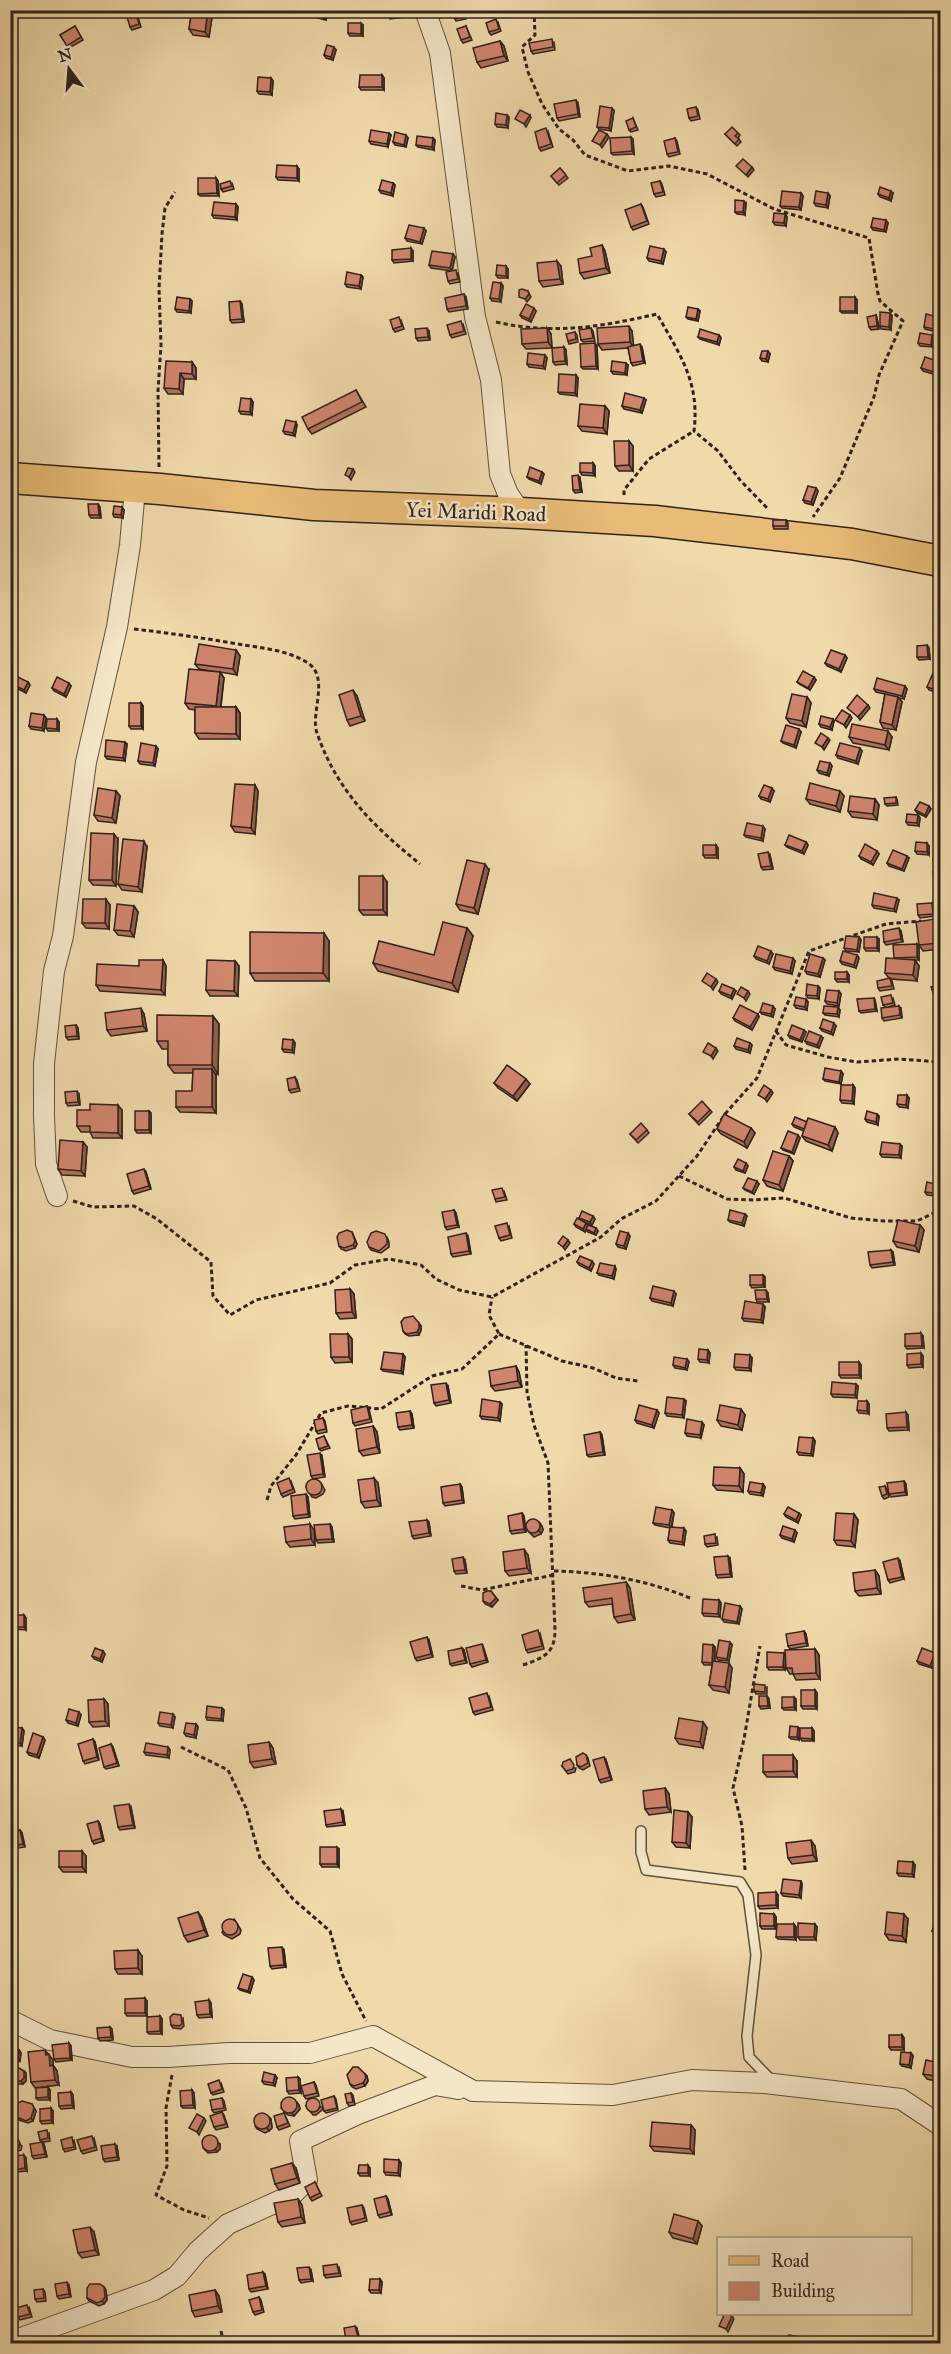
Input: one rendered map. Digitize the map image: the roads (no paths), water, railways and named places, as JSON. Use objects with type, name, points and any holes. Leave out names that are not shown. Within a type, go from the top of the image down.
[{"type":"main road","name":"Yei Maridi Road","points":[[10,478],[315,505],[621,519],[862,546],[940,561]]},
{"type":"street","points":[[425,10],[440,53],[475,317],[491,380],[500,474],[508,494],[521,513]]},
{"type":"street","points":[[57,1196],[46,1164],[44,1064],[54,971],[63,936],[86,762],[117,627],[130,545],[147,489]]},
{"type":"street","points":[[10,2020],[50,2040],[132,2056],[310,2053],[373,2036],[473,2091]]},
{"type":"street","points":[[10,2342],[154,2290],[177,2276],[198,2251],[228,2224],[292,2195],[307,2180],[300,2141],[358,2114],[435,2085],[473,2091],[613,2095],[692,2080],[774,2084],[901,2099],[940,2125]]},
{"type":"lane","points":[[641,1831],[641,1852],[646,1870],[740,1882],[747,1893],[756,1955],[747,2036],[749,2057],[774,2084]]}]
